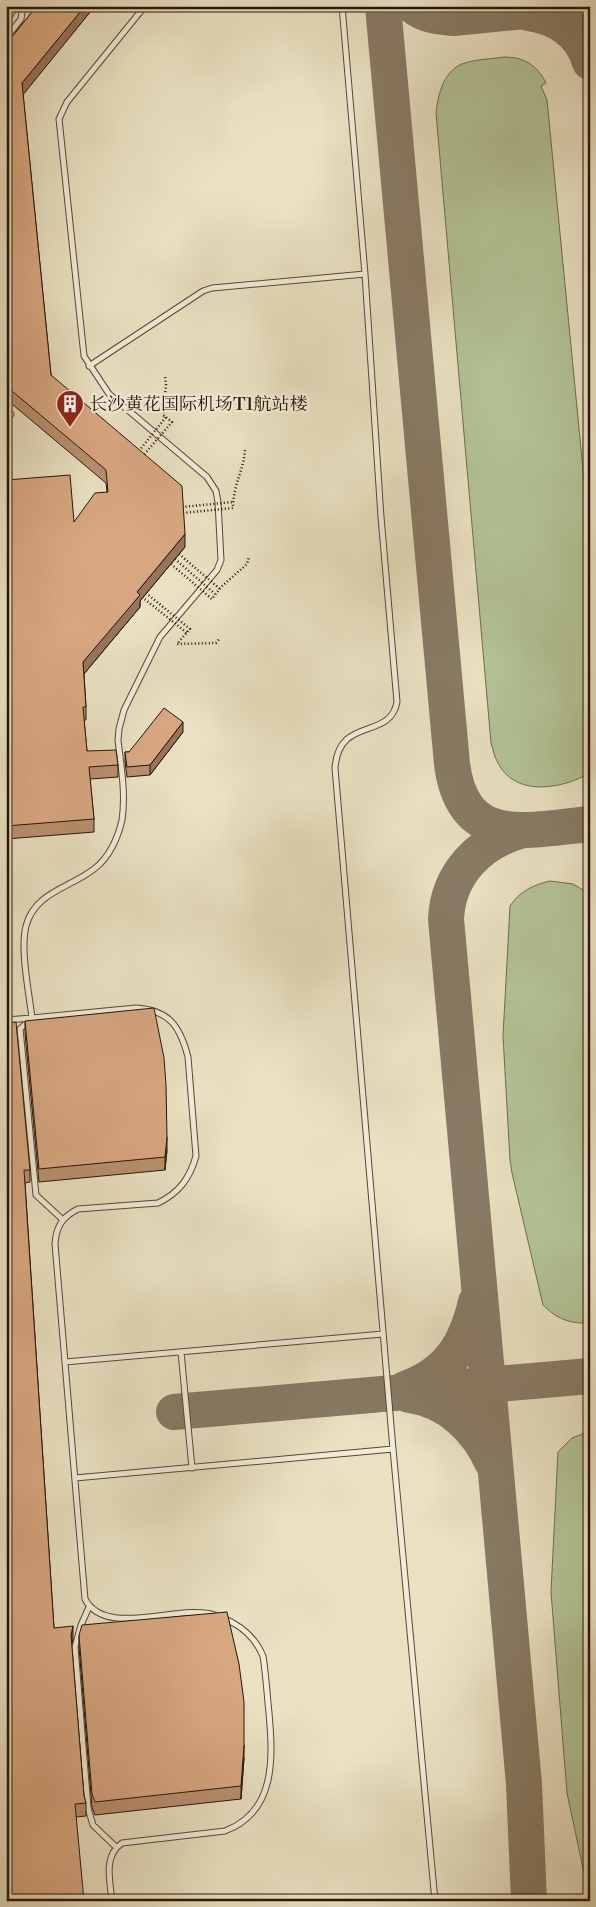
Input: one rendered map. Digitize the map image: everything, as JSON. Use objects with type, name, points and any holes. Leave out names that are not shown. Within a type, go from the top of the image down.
[{"type":"lane","points":[[6,22],[16,6]]},
{"type":"lane","points":[[6,38],[21,19],[23,6]]},
{"type":"lane","points":[[32,1018],[24,949],[26,925],[31,913],[46,896],[96,868],[104,860],[115,842],[123,809],[118,740],[120,720],[160,637],[217,570],[222,554],[218,502],[212,483],[109,394],[84,356],[60,119],[67,102],[145,6]]},
{"type":"lane","points":[[342,6],[365,274],[381,518],[397,702],[393,715],[383,724],[357,733],[341,746],[337,753],[335,768],[393,1449],[435,1901]]},
{"type":"lane","points":[[89,366],[203,291],[226,285],[365,274]]},
{"type":"lane","points":[[6,1020],[149,1008],[160,1012],[172,1020],[180,1031],[188,1057],[196,1156],[193,1169],[186,1182],[169,1198],[158,1203],[78,1209],[62,1219],[56,1234],[84,1591],[89,1607],[103,1616],[115,1618],[196,1612],[208,1613],[233,1622],[259,1645],[264,1663],[272,1746],[271,1768],[264,1794],[251,1813],[236,1827],[225,1831],[122,1842],[112,1852],[109,1859],[112,1901]]},
{"type":"lane","points":[[32,1018],[20,1029],[36,1195],[62,1219]]},
{"type":"lane","points":[[65,1362],[383,1334]]},
{"type":"lane","points":[[182,1352],[192,1468]]},
{"type":"lane","points":[[75,1478],[393,1449]]},
{"type":"lane","points":[[89,1607],[81,1625],[75,1647],[88,1808],[93,1825],[116,1847]]},
{"type":"path","points":[[138,462],[172,422],[162,415],[166,385],[165,376]]},
{"type":"path","points":[[139,451],[166,417]]},
{"type":"path","points":[[183,513],[234,508],[233,494],[245,457],[245,450]]},
{"type":"path","points":[[182,507],[233,502]]},
{"type":"path","points":[[179,554],[220,589]]},
{"type":"path","points":[[171,564],[212,599],[247,564],[249,557]]},
{"type":"path","points":[[175,559],[216,594]]},
{"type":"path","points":[[146,593],[190,629],[177,644],[216,643],[220,638]]},
{"type":"path","points":[[142,597],[187,633]]},
{"type":"green space","points":[[504,57],[524,60],[529,63],[538,71],[546,83],[541,86],[547,100],[590,541],[590,773],[566,783],[539,787],[515,781],[505,773],[496,759],[491,743],[436,113],[443,83],[447,76],[458,66],[479,60]]},
{"type":"green space","points":[[550,881],[573,884],[590,894],[590,1323],[576,1323],[564,1320],[553,1314],[543,1305],[510,1160],[503,1036],[510,906],[527,889]]},
{"type":"green space","points":[[590,1431],[590,1901],[567,1793],[551,1592],[558,1452],[572,1438]]},
{"type":"building","name":"长沙黄花国际机场T1航站楼","points":[[37,6],[85,6],[22,83],[51,375],[182,486],[185,534],[137,592],[140,595],[83,662],[86,707],[83,707],[87,751],[116,750],[118,765],[89,767],[94,819],[6,826],[6,480],[70,475],[74,522],[95,493],[108,492],[106,470],[6,386],[6,44]]},
{"type":"building","points":[[164,708],[183,722],[150,765],[127,767],[125,752],[129,752]]},
{"type":"building","points":[[154,1008],[164,1058],[166,1085],[167,1137],[165,1157],[39,1169],[25,1021]]},
{"type":"building","points":[[16,1022],[30,1170],[24,1170],[54,1628],[73,1626],[71,1635],[86,1803],[75,1804],[84,1901],[6,1901],[6,1023]]},
{"type":"building","points":[[227,1612],[239,1664],[244,1702],[244,1745],[241,1786],[95,1802],[92,1794],[79,1635],[82,1625]]},
{"type":"taxiway","points":[[383,6],[452,764],[459,791],[469,810],[484,822],[502,828],[522,830],[590,824]]},
{"type":"taxiway","points":[[413,6],[428,14],[454,18],[576,6]]},
{"type":"taxiway","points":[[528,13],[558,22],[574,34],[581,42],[590,62]]},
{"type":"taxiway","points":[[520,831],[505,836],[491,844],[468,863],[452,888],[446,919],[524,1784],[529,1901]]},
{"type":"taxiway","points":[[405,1389],[433,1375],[453,1356],[467,1332],[476,1302]]},
{"type":"taxiway","points":[[174,1412],[590,1376]]},
{"type":"taxiway","points":[[409,1395],[436,1403],[460,1418],[479,1439],[493,1464]]},
{"type":"place","name":"长沙黄花国际机场T1航站楼","points":[[70,428]]}]
